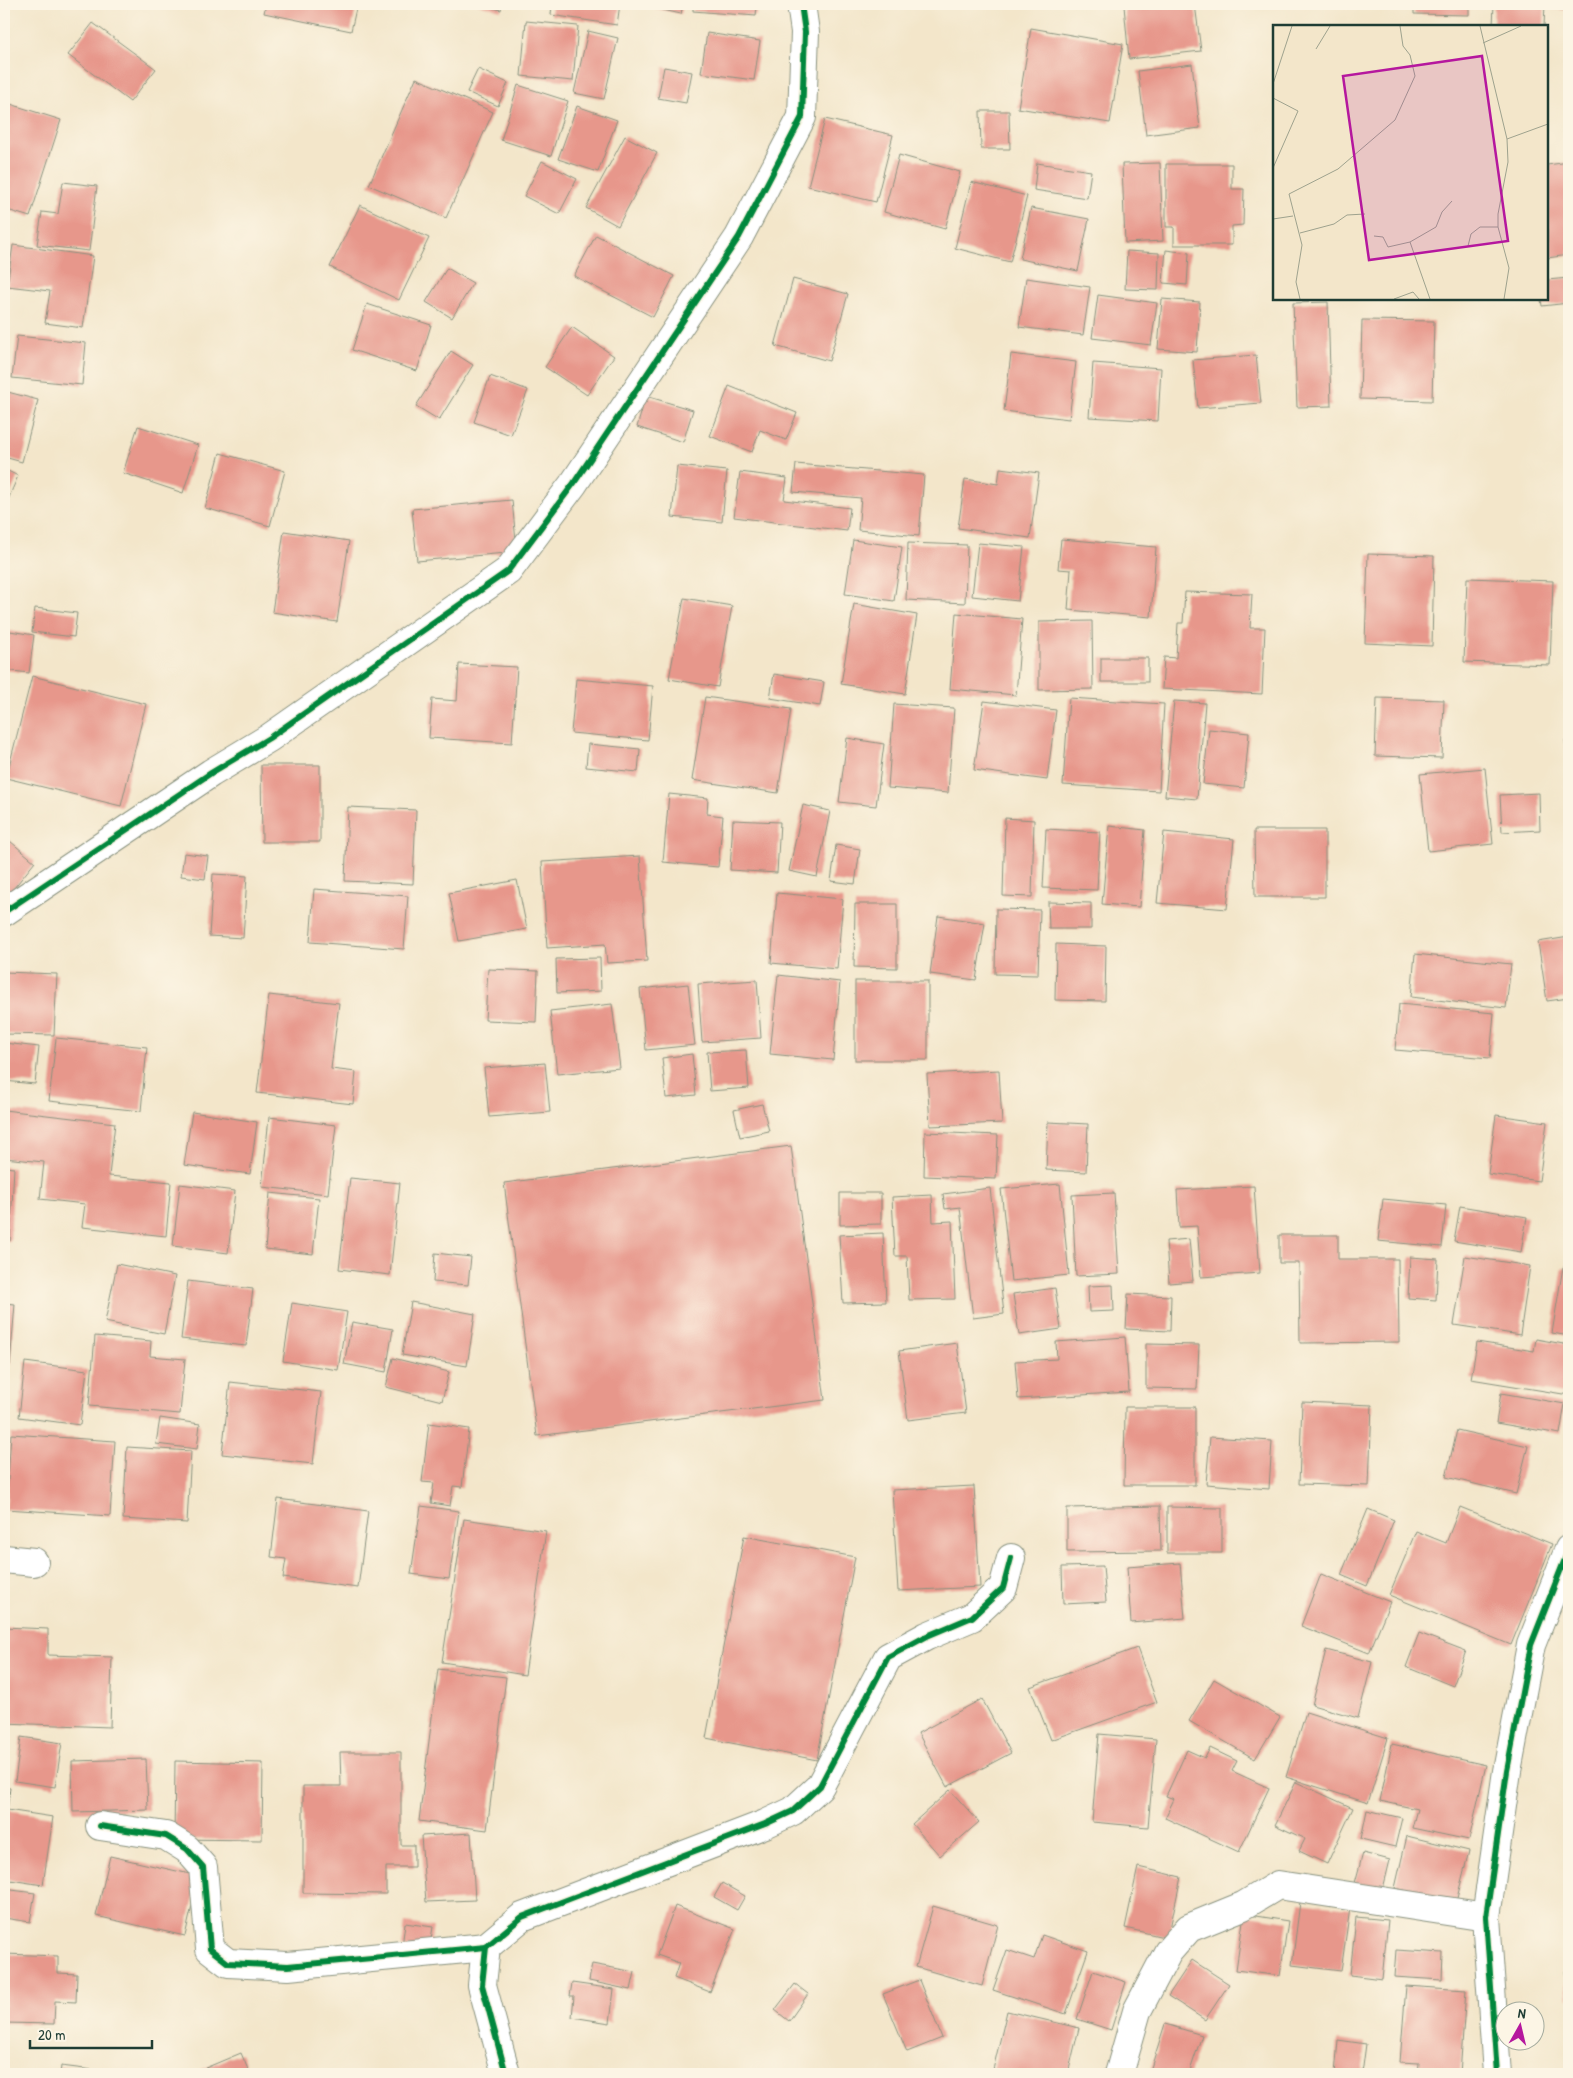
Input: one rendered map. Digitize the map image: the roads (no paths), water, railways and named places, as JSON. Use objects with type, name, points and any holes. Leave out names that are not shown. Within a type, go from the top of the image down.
[{"type":"street","points":[[4,912],[211,773],[269,738],[508,571],[574,483],[739,237],[802,117],[805,32],[801,4]]},
{"type":"street","points":[[1497,2074],[1486,1917],[1507,1771],[1531,1645],[1569,1549]]},
{"type":"street","points":[[100,1826],[166,1836],[187,1849],[203,1868],[210,1949],[228,1963],[288,1966],[486,1947],[522,1917],[765,1824],[793,1811],[820,1786],[888,1657],[927,1636],[972,1617],[1003,1588],[1011,1558]]},
{"type":"street","points":[[4,1559],[34,1562]]},
{"type":"street","points":[[1119,2074],[1138,2011],[1168,1952],[1188,1928],[1243,1906],[1278,1886],[1486,1917]]},
{"type":"street","points":[[486,1947],[482,1985],[506,2074]]}]
